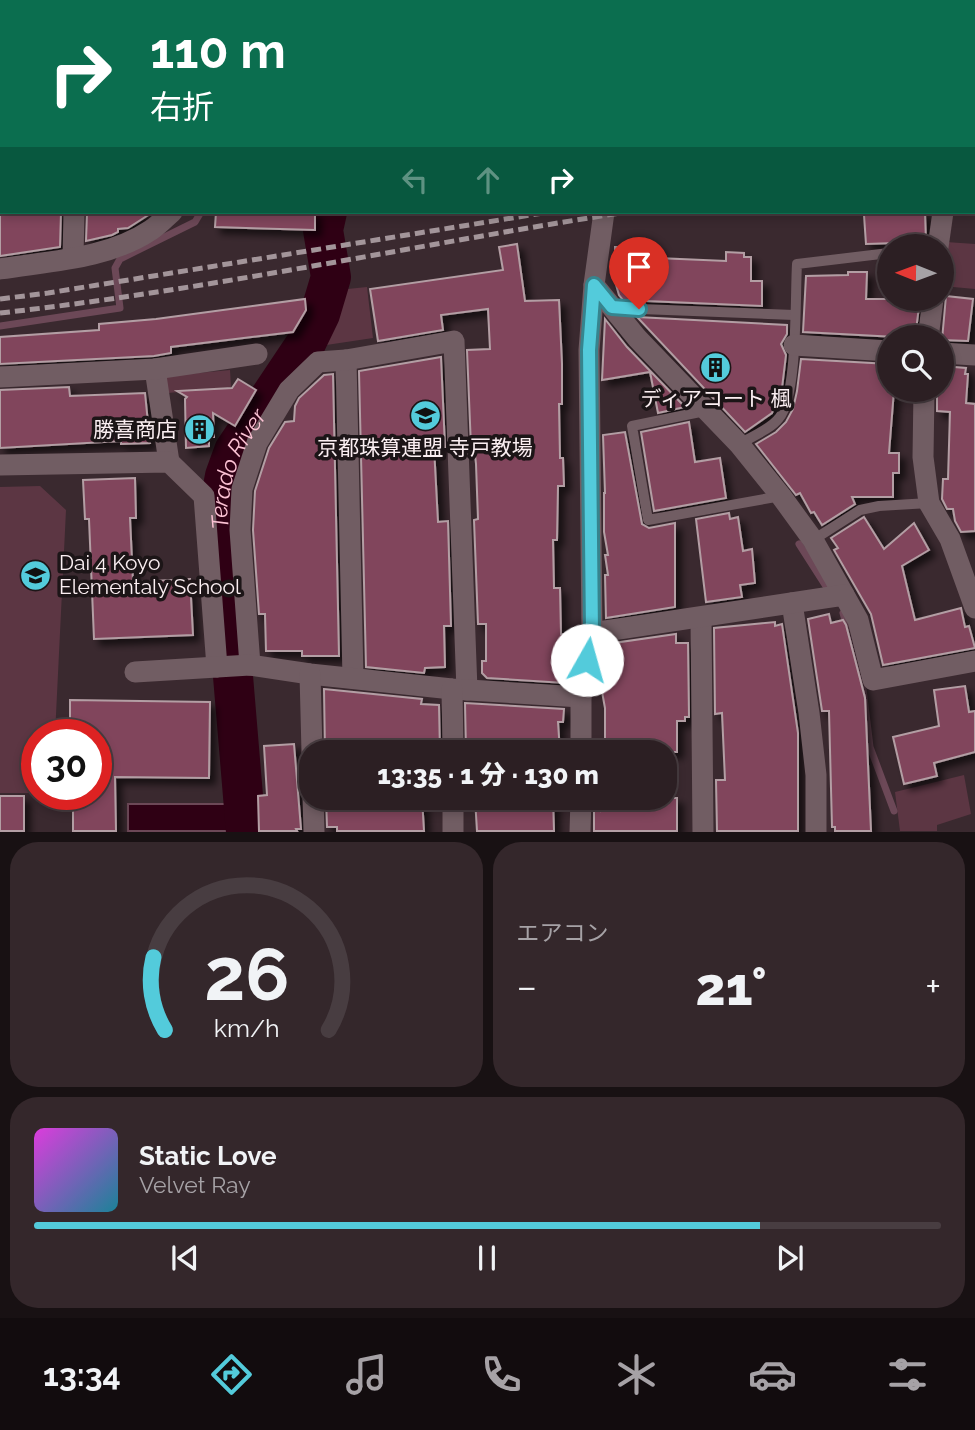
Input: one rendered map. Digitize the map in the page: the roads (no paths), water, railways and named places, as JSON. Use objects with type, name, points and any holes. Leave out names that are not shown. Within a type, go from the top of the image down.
[{"type":"street","points":[[73,257],[74,214]]},
{"type":"street","points":[[0,269],[120,246],[152,229],[170,214]]},
{"type":"street","points":[[581,740],[582,697],[592,633],[589,350],[604,214]]},
{"type":"street","points":[[940,234],[943,214]]},
{"type":"street","points":[[594,285],[705,411],[739,444],[782,496],[813,540],[858,620],[873,680],[975,661]]},
{"type":"street","points":[[233,666],[242,489],[257,443],[289,390],[318,362],[346,360],[454,341],[460,689],[454,740]]},
{"type":"street","points":[[794,345],[877,350]]},
{"type":"street","points":[[0,377],[155,369],[257,354]]},
{"type":"street","points":[[954,354],[975,355]]},
{"type":"street","points":[[346,360],[353,678]]},
{"type":"street","points":[[155,369],[169,462],[204,496],[233,666]]},
{"type":"street","points":[[924,402],[923,457],[929,503],[950,539],[974,603]]},
{"type":"street","points":[[0,465],[169,462]]},
{"type":"street","points":[[592,633],[844,595]]},
{"type":"street","points":[[792,603],[816,775],[816,831]]},
{"type":"street","points":[[701,618],[703,831]]},
{"type":"street","points":[[135,672],[233,666],[460,689],[582,697]]},
{"type":"street","points":[[310,674],[312,740]]},
{"type":"street","points":[[313,810],[314,831]]},
{"type":"street","points":[[453,810],[453,831]]},
{"type":"street","points":[[580,831],[581,810]]},
{"type":"lane","points":[[739,444],[779,419],[786,407],[794,345],[797,264],[877,254]]},
{"type":"lane","points":[[612,307],[794,315]]},
{"type":"lane","points":[[705,411],[632,426],[648,520],[782,496]]},
{"type":"lane","points":[[813,540],[860,510],[929,503]]},
{"type":"waterway","points":[[0,326],[120,308],[115,268],[120,259],[195,222],[200,214]]},
{"type":"waterway","name":"Terado River","points":[[246,832],[219,508],[225,476],[234,451],[305,345],[320,314],[331,277],[323,230],[327,214]]},
{"type":"waterway","points":[[799,544],[831,594]]},
{"type":"waterway","points":[[843,613],[862,681],[870,747],[894,811]]},
{"type":"railway","points":[[0,299],[537,214]]},
{"type":"railway","points":[[0,313],[157,292],[615,214]]},
{"type":"place","name":"ディアコート 楓","points":[[716,367]]},
{"type":"place","name":"京都珠算連盟 寺戸教場","points":[[425,416]]},
{"type":"place","name":"勝喜商店","points":[[200,430]]},
{"type":"place","name":"Dai 4 Koyo Elementaly School","points":[[36,575]]}]
